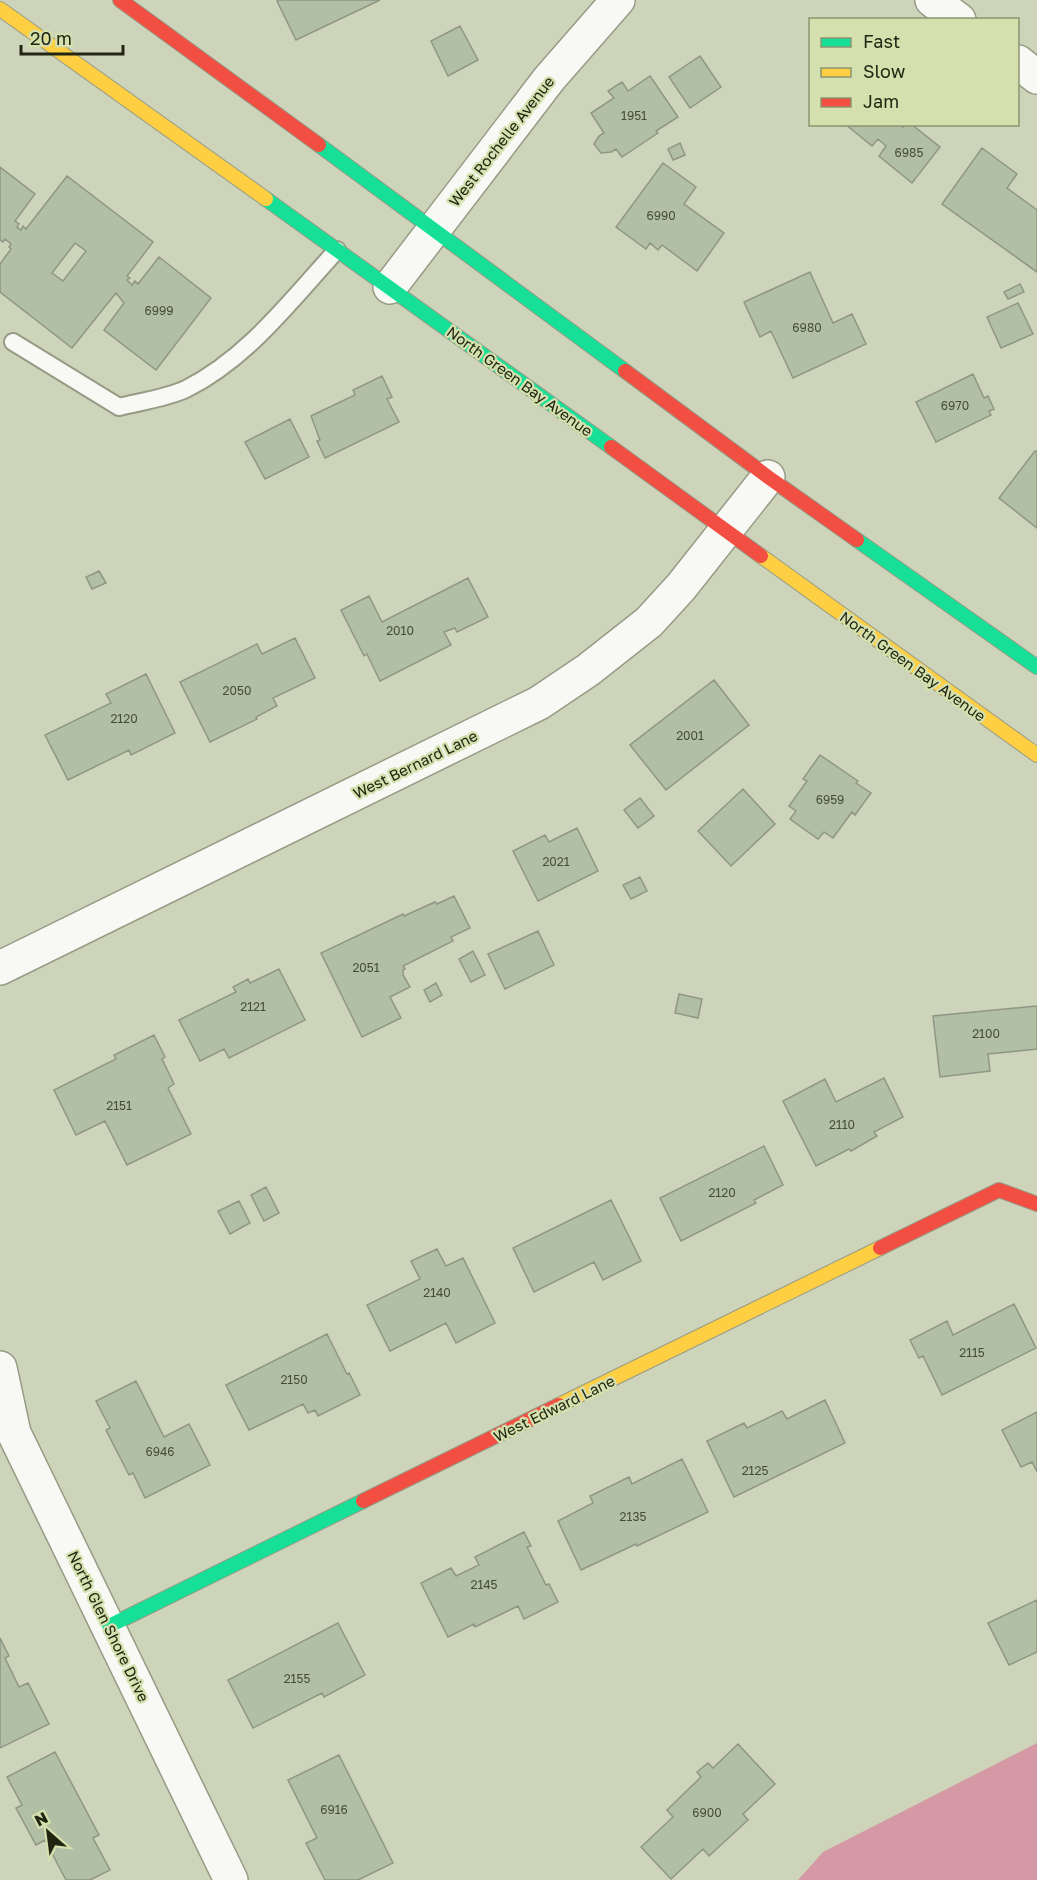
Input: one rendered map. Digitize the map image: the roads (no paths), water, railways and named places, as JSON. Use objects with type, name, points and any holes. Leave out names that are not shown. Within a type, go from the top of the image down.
[{"type":"main road","points":[[120,0],[433,228],[768,477],[1037,667]]},
{"type":"main road","name":"North Green Bay Avenue","points":[[0,9],[390,287],[1037,755]]},
{"type":"main road","name":"West Edward Lane","points":[[110,1626],[999,1190],[1037,1204]]},
{"type":"street","name":"West Rochelle Avenue","points":[[390,287],[549,79],[618,0]]},
{"type":"street","points":[[932,0],[956,18]]},
{"type":"street","points":[[1019,64],[1037,77]]},
{"type":"street","name":"West Bernard Lane","points":[[0,968],[539,703],[588,670],[649,622],[681,586],[768,477]]},
{"type":"street","name":"North Glen Shore Drive","points":[[0,1368],[14,1433],[110,1626],[231,1880]]},
{"type":"lane","points":[[13,342],[119,407],[184,390],[221,368],[261,334],[337,250]]}]
